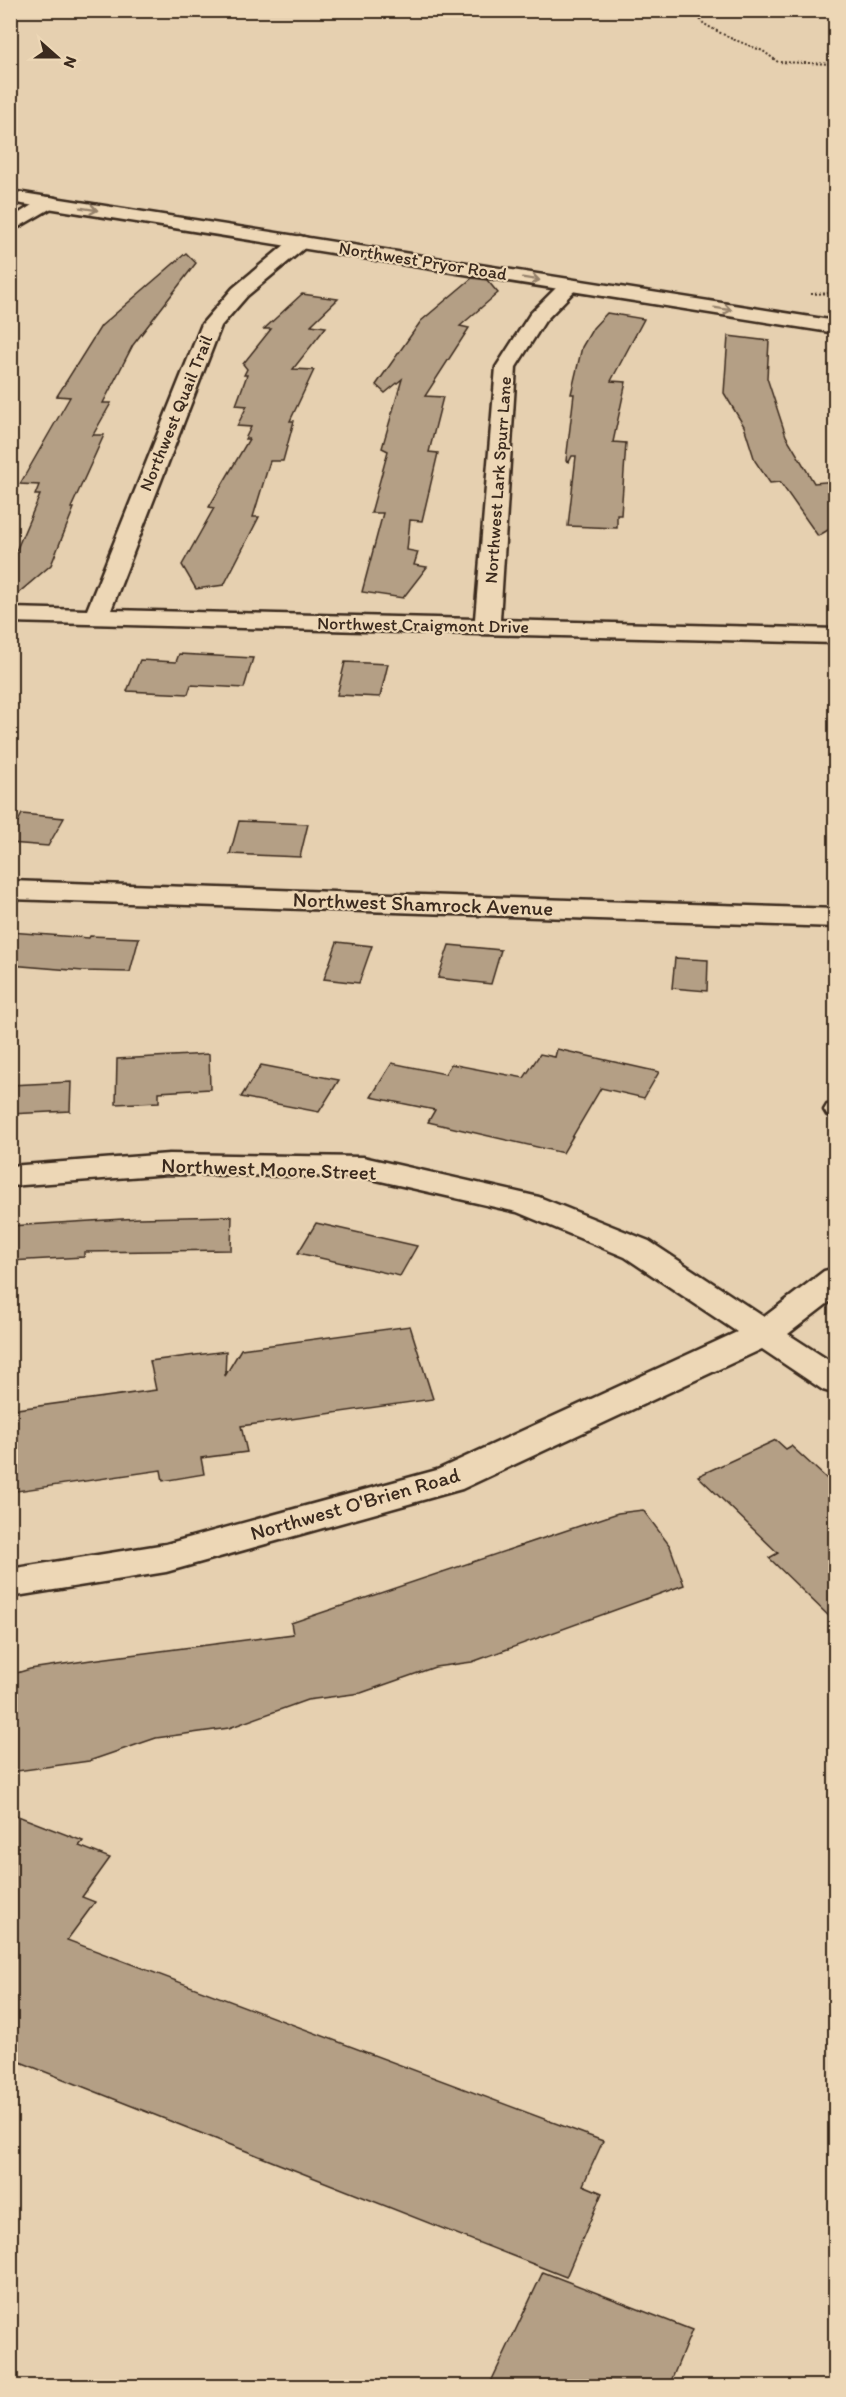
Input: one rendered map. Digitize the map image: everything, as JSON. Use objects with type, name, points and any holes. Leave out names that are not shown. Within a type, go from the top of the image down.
[{"type":"street","name":"Northwest Pryor Road","points":[[10,180],[836,310]]},
{"type":"street","name":"Northwest Pryor Road","points":[[10,196],[836,327]]},
{"type":"street","points":[[10,227],[50,202]]},
{"type":"street","name":"Northwest Quail Trail","points":[[97,616],[212,324],[240,292],[300,242]]},
{"type":"street","name":"Northwest Lark Spurr Lane","points":[[487,626],[506,367],[537,318],[570,285]]},
{"type":"street","name":"Northwest Craigmont Drive","points":[[10,615],[836,636]]},
{"type":"street","name":"Northwest Shamrock Avenue","points":[[10,890],[836,918]]},
{"type":"street","name":"Northwest Moore Street","points":[[10,1176],[169,1164],[363,1167],[527,1204],[637,1249],[766,1333],[836,1382]]},
{"type":"street","name":"Northwest O'Brien Road","points":[[10,1583],[166,1558],[449,1480],[766,1333],[836,1279]]},
{"type":"path","points":[[692,10],[704,24],[730,38],[763,51],[778,62],[836,64]]},
{"type":"building","points":[[186,253],[196,263],[133,345],[103,403],[111,403],[93,435],[104,435],[71,508],[74,508],[51,565],[10,600],[10,551],[16,551],[40,495],[35,495],[39,485],[20,484],[70,397],[57,396],[101,326]]},
{"type":"building","points":[[472,278],[487,280],[498,293],[460,326],[469,328],[425,396],[443,397],[429,452],[438,453],[422,521],[410,520],[407,550],[418,552],[414,565],[427,567],[403,598],[362,592],[383,513],[371,513],[388,451],[382,448],[402,379],[385,393],[376,385],[421,321]]},
{"type":"building","points":[[302,294],[338,299],[311,325],[326,327],[293,369],[314,370],[290,421],[294,421],[283,461],[270,461],[253,517],[259,517],[224,585],[196,589],[182,565],[214,508],[209,507],[249,439],[245,439],[251,427],[237,426],[247,406],[236,405],[247,375],[244,375],[247,369],[243,364],[271,329],[264,329]]},
{"type":"building","points":[[607,313],[644,319],[611,381],[626,382],[613,442],[626,443],[621,515],[617,515],[617,528],[568,526],[576,456],[572,456],[569,462],[566,461],[574,394],[571,394],[582,347],[593,328]]},
{"type":"building","points":[[728,336],[769,341],[767,378],[786,436],[814,483],[836,481],[836,537],[828,530],[818,536],[780,482],[770,483],[755,461],[744,426],[724,393]]},
{"type":"building","points":[[179,654],[253,658],[244,688],[191,685],[188,694],[127,691],[140,660],[176,662]]},
{"type":"building","points":[[345,662],[388,664],[380,697],[337,695]]},
{"type":"building","points":[[22,814],[64,818],[48,846],[10,843],[10,836]]},
{"type":"building","points":[[239,821],[308,824],[300,857],[230,854]]},
{"type":"building","points":[[10,932],[89,938],[90,936],[139,938],[130,972],[83,971],[10,965]]},
{"type":"building","points":[[337,942],[372,946],[359,983],[324,979]]},
{"type":"building","points":[[449,945],[501,950],[491,984],[438,978]]},
{"type":"building","points":[[675,958],[708,960],[707,991],[672,988]]},
{"type":"building","points":[[557,1049],[659,1072],[644,1098],[601,1088],[563,1153],[428,1122],[435,1110],[371,1097],[392,1063],[445,1074],[451,1064],[524,1078],[540,1054],[555,1057]]},
{"type":"building","points":[[209,1054],[210,1089],[159,1092],[159,1102],[116,1104],[117,1059]]},
{"type":"building","points":[[261,1065],[339,1080],[319,1112],[241,1097]]},
{"type":"building","points":[[71,1082],[70,1111],[10,1114],[10,1085]]},
{"type":"building","points":[[232,1216],[231,1250],[84,1252],[84,1257],[10,1261],[10,1226],[139,1218]]},
{"type":"building","points":[[316,1223],[417,1246],[400,1276],[298,1253]]},
{"type":"building","points":[[410,1326],[433,1399],[241,1426],[247,1452],[201,1458],[204,1474],[163,1481],[161,1470],[10,1492],[10,1410],[156,1390],[150,1361],[226,1351],[225,1376],[241,1349]]},
{"type":"building","points":[[776,1440],[786,1449],[791,1446],[836,1487],[836,1623],[769,1558],[778,1553],[698,1476]]},
{"type":"building","points":[[643,1510],[670,1546],[684,1585],[472,1662],[435,1667],[361,1693],[307,1700],[229,1728],[156,1738],[89,1761],[10,1772],[10,1675],[30,1669],[91,1660],[293,1634],[291,1623],[618,1513]]},
{"type":"building","points":[[10,1813],[83,1841],[79,1846],[110,1858],[82,1897],[95,1902],[67,1940],[603,2141],[583,2185],[602,2193],[566,2277],[10,2058]]},
{"type":"building","points":[[543,2272],[692,2330],[669,2386],[489,2386]]}]
